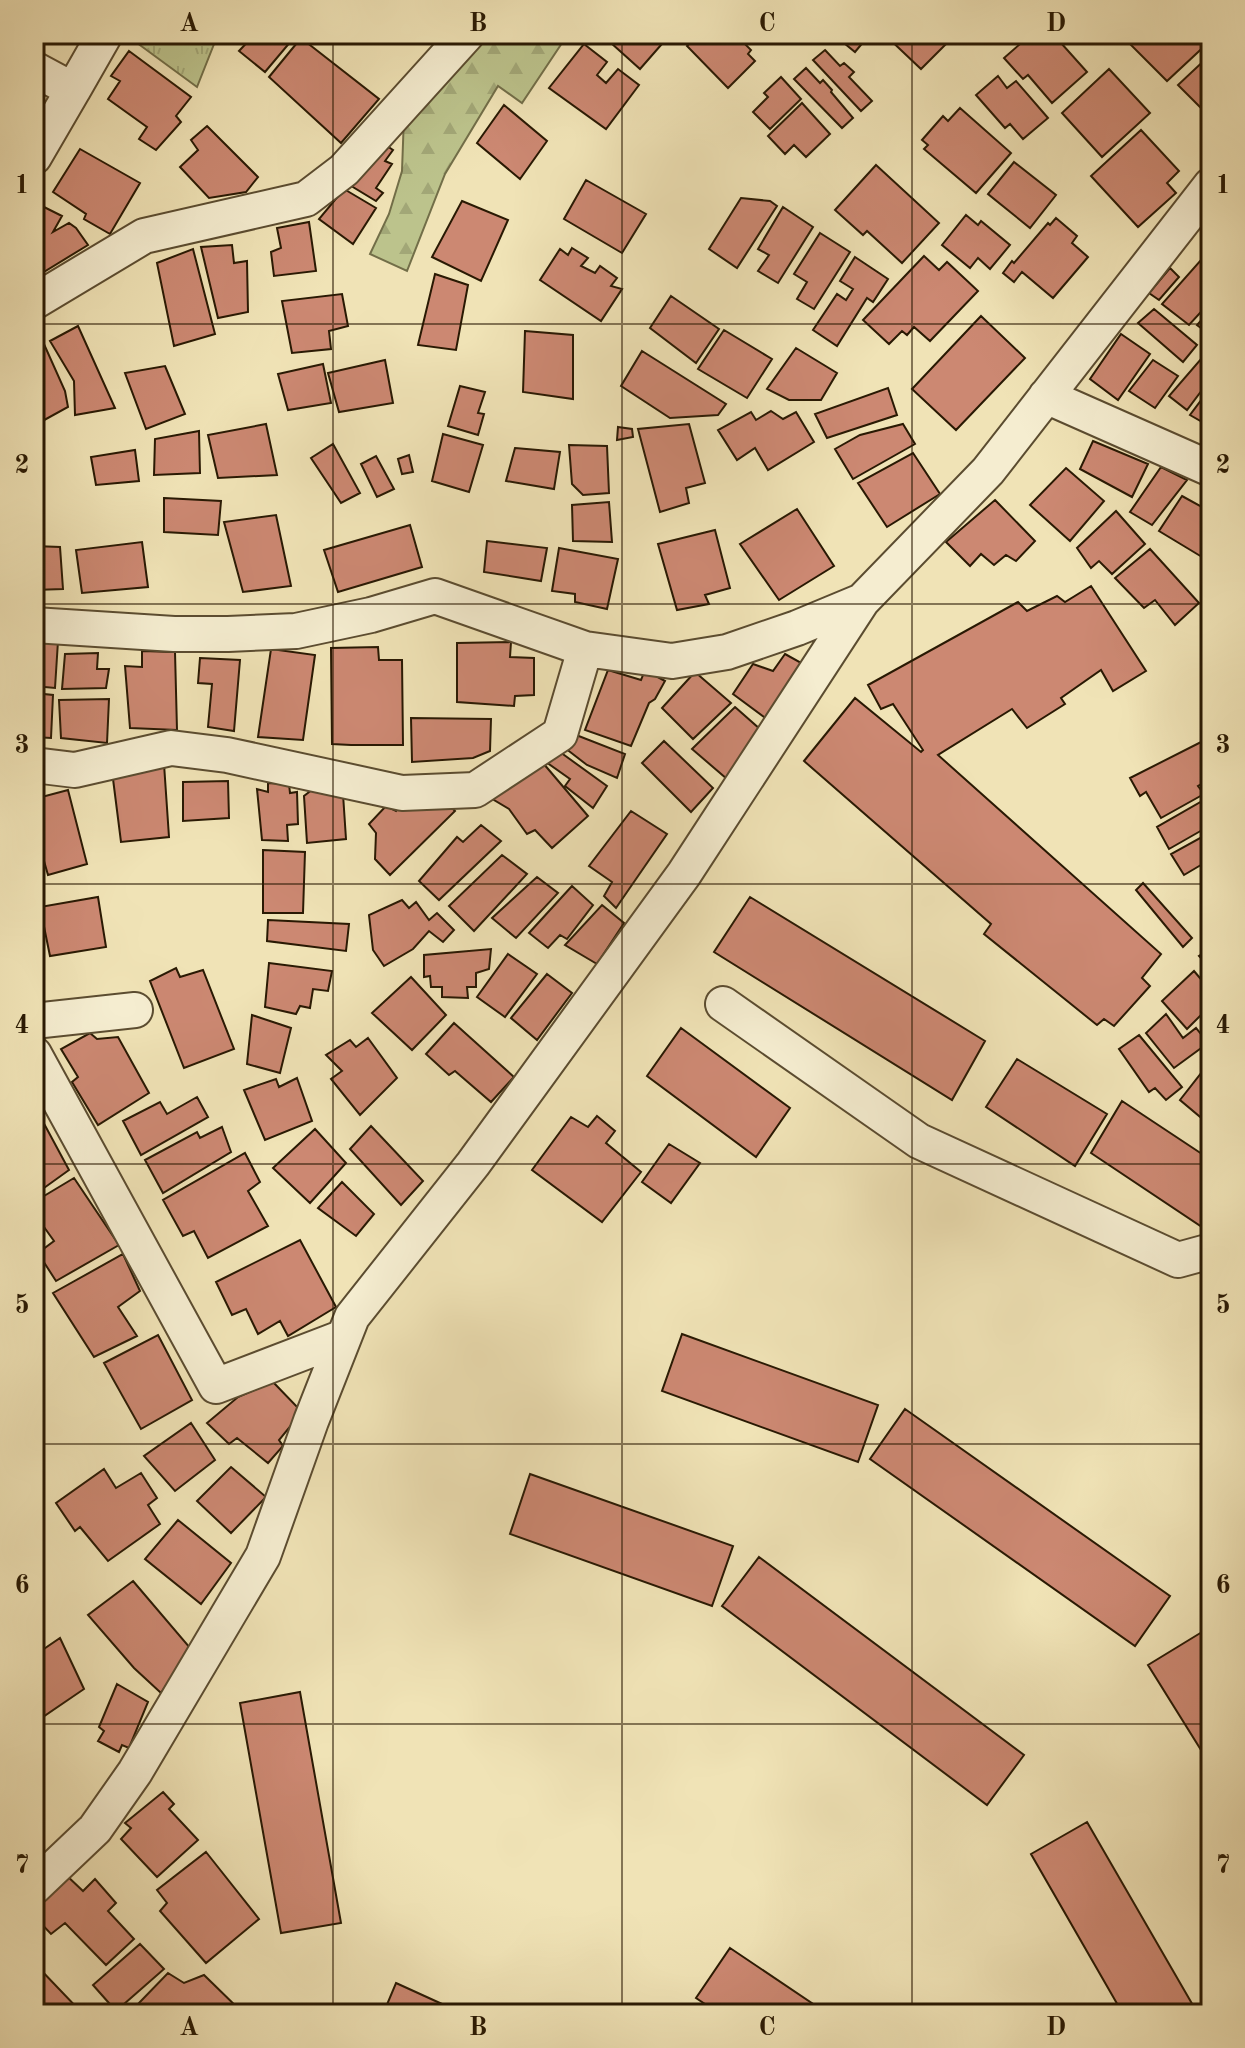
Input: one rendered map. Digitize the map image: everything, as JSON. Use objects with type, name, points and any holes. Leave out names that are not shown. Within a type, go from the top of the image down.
[{"type":"street","points":[[34,157],[105,34]]},
{"type":"street","points":[[34,302],[144,236],[306,199],[344,170],[467,34]]},
{"type":"street","points":[[34,69],[73,90]]},
{"type":"street","points":[[34,1887],[95,1829],[135,1772],[263,1556],[352,1317],[473,1164],[684,874],[862,601],[988,471],[1211,185]]},
{"type":"street","points":[[1046,396],[1211,469]]},
{"type":"street","points":[[34,625],[174,634],[296,631],[371,615],[435,596],[585,649],[672,661],[727,652],[862,601]]},
{"type":"street","points":[[34,765],[75,770],[171,748],[227,755],[402,793],[475,790],[560,734],[585,649]]},
{"type":"street","points":[[723,1004],[919,1141],[1178,1260],[1211,1251]]},
{"type":"street","points":[[34,1021],[135,1010]]},
{"type":"street","points":[[34,1054],[216,1386],[344,1337]]},
{"type":"green space","points":[[136,34],[218,34],[197,87],[133,40]]},
{"type":"green space","points":[[481,34],[568,34],[522,103],[498,86],[445,174],[407,271],[370,254],[389,214],[402,171],[404,116]]},
{"type":"building","points":[[255,34],[297,34],[265,72],[239,51]]},
{"type":"building","points":[[601,34],[649,34],[661,45],[640,69]]},
{"type":"building","points":[[699,34],[735,34],[751,50],[748,54],[755,61],[728,88],[687,46]]},
{"type":"building","points":[[833,34],[870,34],[855,52]]},
{"type":"building","points":[[884,34],[953,34],[955,35],[921,69]]},
{"type":"building","points":[[1025,34],[1053,34],[1087,72],[1052,103],[1028,75],[1023,79],[1004,58],[1028,37]]},
{"type":"building","points":[[1135,34],[1211,34],[1211,40],[1167,81],[1128,42]]},
{"type":"building","points":[[301,38],[379,99],[341,143],[269,77]]},
{"type":"building","points":[[584,44],[607,62],[597,75],[606,83],[618,69],[639,85],[606,129],[549,88]]},
{"type":"building","points":[[825,50],[840,66],[844,63],[854,72],[849,77],[872,101],[861,111],[813,60]]},
{"type":"building","points":[[129,51],[191,97],[176,116],[181,122],[156,150],[139,139],[147,127],[108,99],[120,81],[111,76]]},
{"type":"building","points":[[1211,54],[1211,118],[1178,85]]},
{"type":"building","points":[[806,68],[820,83],[823,80],[853,118],[842,128],[794,79]]},
{"type":"building","points":[[1109,69],[1150,113],[1102,157],[1062,113]]},
{"type":"building","points":[[998,76],[1007,88],[1016,81],[1048,118],[1023,139],[1010,124],[1005,128],[976,95]]},
{"type":"building","points":[[781,77],[801,99],[770,129],[753,112],[768,97],[764,93]]},
{"type":"building","points":[[802,103],[830,134],[806,157],[794,145],[785,154],[768,136]]},
{"type":"building","points":[[504,105],[547,141],[520,179],[477,143]]},
{"type":"building","points":[[960,108],[1011,153],[976,193],[924,149],[928,145],[922,140],[943,116],[948,121]]},
{"type":"building","points":[[207,126],[258,177],[246,192],[209,198],[180,167],[198,150],[191,140]]},
{"type":"building","points":[[1141,130],[1179,171],[1167,183],[1176,193],[1138,227],[1091,176]]},
{"type":"building","points":[[381,142],[393,150],[385,161],[392,164],[376,188],[383,193],[376,201],[348,184]]},
{"type":"building","points":[[80,149],[140,183],[110,234],[84,219],[86,214],[53,192]]},
{"type":"building","points":[[1014,162],[1056,195],[1030,228],[988,194]]},
{"type":"building","points":[[876,165],[939,223],[902,263],[867,231],[863,235],[835,210]]},
{"type":"building","points":[[586,180],[646,214],[622,253],[564,219]]},
{"type":"building","points":[[344,189],[376,208],[353,244],[319,219]]},
{"type":"building","points":[[741,198],[770,201],[777,206],[737,268],[709,249]]},
{"type":"building","points":[[462,201],[508,220],[481,281],[432,257]]},
{"type":"building","points":[[34,202],[62,216],[53,232],[69,223],[88,245],[34,278]]},
{"type":"building","points":[[783,207],[813,227],[778,283],[758,271],[769,255],[758,249]]},
{"type":"building","points":[[966,215],[978,225],[981,221],[1010,245],[990,269],[978,258],[970,268],[942,245]]},
{"type":"building","points":[[1056,218],[1077,236],[1072,243],[1088,257],[1053,298],[1022,272],[1014,282],[1003,273]]},
{"type":"building","points":[[309,222],[316,271],[274,276],[271,252],[281,248],[277,228]]},
{"type":"building","points":[[820,233],[850,252],[814,309],[797,299],[807,282],[794,274]]},
{"type":"building","points":[[232,245],[234,263],[247,261],[248,312],[218,318],[201,247]]},
{"type":"building","points":[[572,248],[588,258],[581,266],[595,273],[600,266],[617,278],[611,286],[622,289],[601,321],[540,280],[560,249],[568,255]]},
{"type":"building","points":[[193,249],[215,334],[174,346],[157,263]]},
{"type":"building","points":[[1209,251],[1211,301],[1189,325],[1162,304]]},
{"type":"building","points":[[924,256],[939,270],[947,262],[978,291],[930,341],[914,327],[907,335],[902,331],[889,344],[863,320]]},
{"type":"building","points":[[855,257],[888,279],[873,302],[867,298],[837,346],[813,330],[837,294],[846,300],[853,289],[840,281]]},
{"type":"building","points":[[1170,268],[1179,277],[1159,300],[1149,293]]},
{"type":"building","points":[[435,274],[468,285],[456,350],[418,345]]},
{"type":"building","points":[[342,294],[348,326],[329,331],[331,349],[292,353],[282,301]]},
{"type":"building","points":[[671,296],[719,329],[696,363],[650,328]]},
{"type":"building","points":[[1154,309],[1197,345],[1183,362],[1138,323]]},
{"type":"building","points":[[1211,309],[1211,332],[1209,334],[1197,325]]},
{"type":"building","points":[[981,316],[1025,358],[956,430],[912,389]]},
{"type":"building","points":[[78,326],[115,408],[75,415],[74,381],[50,341]]},
{"type":"building","points":[[724,330],[772,359],[747,398],[698,369]]},
{"type":"building","points":[[525,331],[573,335],[573,399],[523,392]]},
{"type":"building","points":[[39,333],[65,391],[68,407],[37,424],[34,418],[34,335]]},
{"type":"building","points":[[1121,334],[1150,354],[1118,400],[1090,379]]},
{"type":"building","points":[[796,348],[837,373],[821,400],[789,400],[767,389]]},
{"type":"building","points":[[642,351],[726,404],[718,415],[670,418],[621,386]]},
{"type":"building","points":[[1201,359],[1211,365],[1211,378],[1187,410],[1169,396]]},
{"type":"building","points":[[385,360],[393,403],[339,412],[328,373]]},
{"type":"building","points":[[1153,360],[1178,376],[1155,408],[1129,391]]},
{"type":"building","points":[[323,364],[331,403],[288,410],[278,374]]},
{"type":"building","points":[[165,366],[185,414],[146,429],[125,373]]},
{"type":"building","points":[[460,386],[485,392],[478,413],[484,414],[478,435],[448,426]]},
{"type":"building","points":[[1211,387],[1211,427],[1190,415]]},
{"type":"building","points":[[888,388],[897,415],[827,438],[815,414]]},
{"type":"building","points":[[771,411],[783,419],[796,412],[814,442],[768,470],[755,448],[737,460],[718,430],[751,412],[756,420]]},
{"type":"building","points":[[266,424],[277,475],[218,478],[208,435]]},
{"type":"building","points":[[689,424],[705,483],[686,488],[689,503],[660,512],[638,429]]},
{"type":"building","points":[[903,424],[915,444],[853,479],[835,449],[860,435]]},
{"type":"building","points":[[618,427],[632,429],[633,437],[617,440]]},
{"type":"building","points":[[199,431],[200,473],[154,475],[155,439]]},
{"type":"building","points":[[443,434],[483,445],[469,492],[432,481]]},
{"type":"building","points":[[1093,441],[1148,464],[1132,497],[1080,469]]},
{"type":"building","points":[[333,444],[360,493],[341,503],[311,458]]},
{"type":"building","points":[[569,445],[607,446],[609,493],[583,495],[572,484]]},
{"type":"building","points":[[515,448],[560,452],[554,489],[506,481]]},
{"type":"building","points":[[135,450],[139,481],[96,485],[91,457]]},
{"type":"building","points":[[913,453],[940,494],[887,527],[858,483]]},
{"type":"building","points":[[409,455],[413,472],[402,474],[398,459]]},
{"type":"building","points":[[376,456],[394,489],[377,497],[361,464]]},
{"type":"building","points":[[1161,467],[1187,480],[1152,525],[1130,512]]},
{"type":"building","points":[[1066,468],[1104,501],[1070,541],[1030,505]]},
{"type":"building","points":[[1182,496],[1211,512],[1211,554],[1207,560],[1159,531]]},
{"type":"building","points":[[164,498],[221,501],[218,535],[164,532]]},
{"type":"building","points":[[995,500],[1035,541],[1016,561],[1006,555],[994,565],[981,554],[970,566],[946,542]]},
{"type":"building","points":[[609,502],[612,542],[573,541],[572,505]]},
{"type":"building","points":[[797,509],[834,566],[779,600],[740,544]]},
{"type":"building","points":[[1116,511],[1145,544],[1112,574],[1099,561],[1091,568],[1077,548]]},
{"type":"building","points":[[276,515],[291,586],[243,592],[224,522]]},
{"type":"building","points":[[410,525],[422,567],[338,592],[324,550]]},
{"type":"building","points":[[715,530],[730,588],[705,595],[709,604],[677,610],[658,544]]},
{"type":"building","points":[[487,541],[547,548],[541,581],[484,572]]},
{"type":"building","points":[[142,542],[148,587],[82,593],[76,550]]},
{"type":"building","points":[[34,546],[60,547],[63,589],[34,590]]},
{"type":"building","points":[[559,548],[618,559],[607,609],[575,602],[575,594],[552,591]]},
{"type":"building","points":[[1150,549],[1199,603],[1175,625],[1155,600],[1144,608],[1115,578]]},
{"type":"building","points":[[1091,586],[1146,671],[1113,691],[1101,670],[1061,698],[1065,704],[1027,728],[1012,709],[938,755],[1161,954],[1142,978],[1150,986],[1114,1026],[1104,1019],[1097,1025],[984,934],[991,924],[804,761],[855,698],[921,752],[923,750],[893,704],[881,709],[868,685],[1018,602],[1027,611],[1057,596],[1065,602]]},
{"type":"building","points":[[34,641],[58,641],[55,688],[34,686]]},
{"type":"building","points":[[511,642],[510,657],[534,658],[534,695],[515,696],[514,706],[457,702],[457,643]]},
{"type":"building","points":[[378,647],[379,660],[402,660],[403,745],[332,744],[331,648]]},
{"type":"building","points":[[271,649],[315,655],[303,740],[258,737]]},
{"type":"building","points":[[142,651],[175,652],[177,730],[130,728],[125,666],[142,667]]},
{"type":"building","points":[[98,653],[97,669],[109,669],[106,688],[62,689],[65,654]]},
{"type":"building","points":[[785,654],[805,665],[768,720],[733,694],[753,664],[773,671]]},
{"type":"building","points":[[200,658],[240,660],[234,731],[208,727],[212,684],[198,683]]},
{"type":"building","points":[[608,670],[641,680],[645,670],[665,681],[655,699],[649,703],[631,746],[585,730]]},
{"type":"building","points":[[695,672],[731,703],[693,739],[662,708]]},
{"type":"building","points":[[34,693],[53,695],[51,738],[34,737]]},
{"type":"building","points":[[109,699],[107,743],[61,738],[59,700]]},
{"type":"building","points":[[735,707],[761,730],[727,779],[692,749]]},
{"type":"building","points":[[411,718],[491,719],[490,751],[473,758],[412,762]]},
{"type":"building","points":[[571,733],[625,754],[617,778],[587,765],[565,748]]},
{"type":"building","points":[[1211,737],[1211,778],[1198,786],[1204,794],[1161,818],[1146,792],[1140,796],[1130,778]]},
{"type":"building","points":[[664,741],[713,788],[691,812],[642,763]]},
{"type":"building","points":[[560,752],[607,786],[593,808],[565,786],[570,779],[546,762]]},
{"type":"building","points":[[543,763],[588,816],[552,848],[535,830],[527,834],[509,809],[484,794]]},
{"type":"building","points":[[164,764],[169,837],[121,842],[112,771]]},
{"type":"building","points":[[228,781],[229,818],[183,821],[183,782]]},
{"type":"building","points":[[268,783],[289,784],[290,793],[297,792],[298,824],[287,825],[288,841],[262,840],[257,789],[268,792]]},
{"type":"building","points":[[313,789],[343,794],[346,839],[307,843],[304,796]]},
{"type":"building","points":[[68,790],[87,864],[48,875],[34,826],[34,799]]},
{"type":"building","points":[[1211,796],[1211,825],[1169,849],[1157,827]]},
{"type":"building","points":[[403,799],[445,800],[455,811],[390,875],[375,859],[376,833],[369,824],[386,806],[396,811]]},
{"type":"building","points":[[631,811],[667,834],[616,908],[604,896],[612,882],[589,866]]},
{"type":"building","points":[[481,825],[501,841],[439,900],[419,881],[457,837],[463,842]]},
{"type":"building","points":[[1211,832],[1211,859],[1184,875],[1171,854]]},
{"type":"building","points":[[263,850],[305,852],[303,913],[263,913]]},
{"type":"building","points":[[502,855],[527,874],[474,931],[449,906]]},
{"type":"building","points":[[537,877],[558,893],[516,938],[492,918]]},
{"type":"building","points":[[1143,883],[1192,938],[1183,947],[1136,890]]},
{"type":"building","points":[[572,886],[593,905],[567,939],[560,935],[548,948],[529,933]]},
{"type":"building","points":[[98,897],[106,947],[50,956],[40,907]]},
{"type":"building","points":[[750,897],[985,1041],[952,1100],[714,952]]},
{"type":"building","points":[[402,900],[409,908],[416,902],[429,920],[437,913],[454,930],[443,942],[429,931],[413,949],[384,966],[373,950],[369,915]]},
{"type":"building","points":[[602,905],[624,923],[597,964],[565,945]]},
{"type":"building","points":[[34,918],[41,956],[34,958]]},
{"type":"building","points":[[268,920],[349,924],[346,951],[267,941]]},
{"type":"building","points":[[1211,948],[1211,969],[1199,956]]},
{"type":"building","points":[[491,949],[489,969],[476,973],[476,987],[467,987],[468,998],[442,997],[442,987],[431,987],[430,976],[424,977],[424,955]]},
{"type":"building","points":[[508,954],[537,974],[505,1017],[477,997]]},
{"type":"building","points":[[269,963],[332,971],[328,991],[313,989],[310,1008],[300,1006],[296,1014],[265,1007]]},
{"type":"building","points":[[176,968],[180,977],[203,970],[234,1049],[184,1068],[150,981]]},
{"type":"building","points":[[1194,971],[1211,991],[1211,1005],[1187,1029],[1162,1001]]},
{"type":"building","points":[[547,974],[572,993],[537,1040],[511,1018]]},
{"type":"building","points":[[411,977],[446,1015],[412,1050],[372,1013]]},
{"type":"building","points":[[1166,1014],[1183,1038],[1196,1028],[1208,1043],[1174,1068],[1146,1033]]},
{"type":"building","points":[[252,1015],[291,1028],[280,1073],[247,1064]]},
{"type":"building","points":[[454,1023],[514,1077],[491,1102],[455,1071],[449,1075],[426,1054]]},
{"type":"building","points":[[681,1028],[790,1108],[756,1157],[647,1076]]},
{"type":"building","points":[[90,1033],[97,1039],[118,1037],[149,1093],[98,1125],[72,1082],[78,1077],[61,1049]]},
{"type":"building","points":[[1139,1035],[1182,1087],[1166,1100],[1155,1088],[1149,1092],[1119,1049]]},
{"type":"building","points":[[368,1038],[397,1078],[360,1115],[331,1079],[342,1071],[326,1055],[350,1040],[356,1047]]},
{"type":"building","points":[[1017,1059],[1107,1114],[1075,1166],[986,1107]]},
{"type":"building","points":[[1202,1072],[1211,1079],[1211,1126],[1180,1100]]},
{"type":"building","points":[[297,1078],[312,1121],[265,1140],[244,1090],[276,1079],[279,1087]]},
{"type":"building","points":[[197,1097],[208,1117],[141,1155],[123,1121],[160,1102],[167,1114]]},
{"type":"building","points":[[1122,1101],[1211,1160],[1211,1226],[1208,1231],[1091,1153]]},
{"type":"building","points":[[597,1116],[615,1131],[606,1143],[641,1172],[602,1222],[532,1170],[571,1117],[588,1127]]},
{"type":"building","points":[[41,1118],[69,1170],[44,1188],[37,1180],[34,1182],[34,1123]]},
{"type":"building","points":[[371,1126],[423,1181],[401,1205],[350,1149]]},
{"type":"building","points":[[222,1127],[231,1152],[163,1193],[145,1160],[197,1132],[200,1138]]},
{"type":"building","points":[[315,1129],[346,1163],[310,1203],[273,1168]]},
{"type":"building","points":[[669,1144],[700,1163],[671,1203],[642,1182]]},
{"type":"building","points":[[245,1153],[260,1182],[248,1191],[268,1226],[208,1258],[194,1231],[183,1236],[163,1200]]},
{"type":"building","points":[[74,1178],[119,1245],[56,1281],[38,1253],[54,1241],[34,1213],[34,1202]]},
{"type":"building","points":[[342,1182],[374,1214],[356,1236],[318,1208]]},
{"type":"building","points":[[300,1240],[336,1307],[288,1336],[280,1321],[258,1334],[246,1309],[232,1315],[216,1282]]},
{"type":"building","points":[[123,1254],[140,1291],[118,1307],[137,1336],[94,1357],[53,1293]]},
{"type":"building","points":[[682,1334],[878,1405],[858,1462],[662,1391]]},
{"type":"building","points":[[158,1335],[192,1400],[141,1429],[104,1363]]},
{"type":"building","points":[[273,1382],[302,1412],[279,1440],[283,1446],[268,1463],[237,1438],[229,1444],[207,1423],[238,1397]]},
{"type":"building","points":[[905,1409],[1170,1596],[1135,1646],[870,1459]]},
{"type":"building","points":[[191,1423],[215,1460],[175,1491],[144,1456]]},
{"type":"building","points":[[231,1467],[266,1497],[231,1533],[197,1501]]},
{"type":"building","points":[[104,1469],[116,1488],[141,1473],[157,1498],[148,1505],[160,1524],[108,1561],[80,1527],[75,1531],[56,1503]]},
{"type":"building","points":[[530,1474],[733,1546],[712,1606],[510,1534]]},
{"type":"building","points":[[178,1520],[231,1563],[201,1604],[145,1559]]},
{"type":"building","points":[[759,1557],[1024,1755],[987,1805],[722,1606]]},
{"type":"building","points":[[133,1581],[191,1649],[161,1693],[134,1668],[88,1615]]},
{"type":"building","points":[[1202,1632],[1211,1646],[1211,1766],[1148,1665]]},
{"type":"building","points":[[60,1638],[84,1689],[34,1723],[34,1662],[38,1659],[38,1653]]},
{"type":"building","points":[[117,1684],[148,1702],[129,1748],[122,1745],[119,1752],[98,1741],[104,1731],[99,1727]]},
{"type":"building","points":[[300,1692],[341,1923],[281,1933],[240,1703]]},
{"type":"building","points":[[163,1792],[174,1804],[169,1809],[198,1840],[157,1877],[121,1839],[131,1828],[125,1823]]},
{"type":"building","points":[[1087,1822],[1198,2014],[1123,2014],[1031,1854]]},
{"type":"building","points":[[206,1852],[259,1919],[206,1963],[160,1911],[167,1903],[157,1890]]},
{"type":"building","points":[[65,1874],[83,1891],[95,1879],[116,1903],[108,1911],[134,1939],[106,1965],[65,1923],[51,1934],[34,1916],[34,1903]]},
{"type":"building","points":[[140,1944],[164,1969],[116,2011],[93,1985]]},
{"type":"building","points":[[730,1948],[828,2014],[720,2014],[696,1998]]},
{"type":"building","points":[[38,1967],[83,2014],[34,2014],[34,1971]]},
{"type":"building","points":[[168,1973],[184,1983],[204,1975],[244,2014],[151,2014],[139,2003]]},
{"type":"building","points":[[396,1983],[464,2014],[383,2014]]}]
